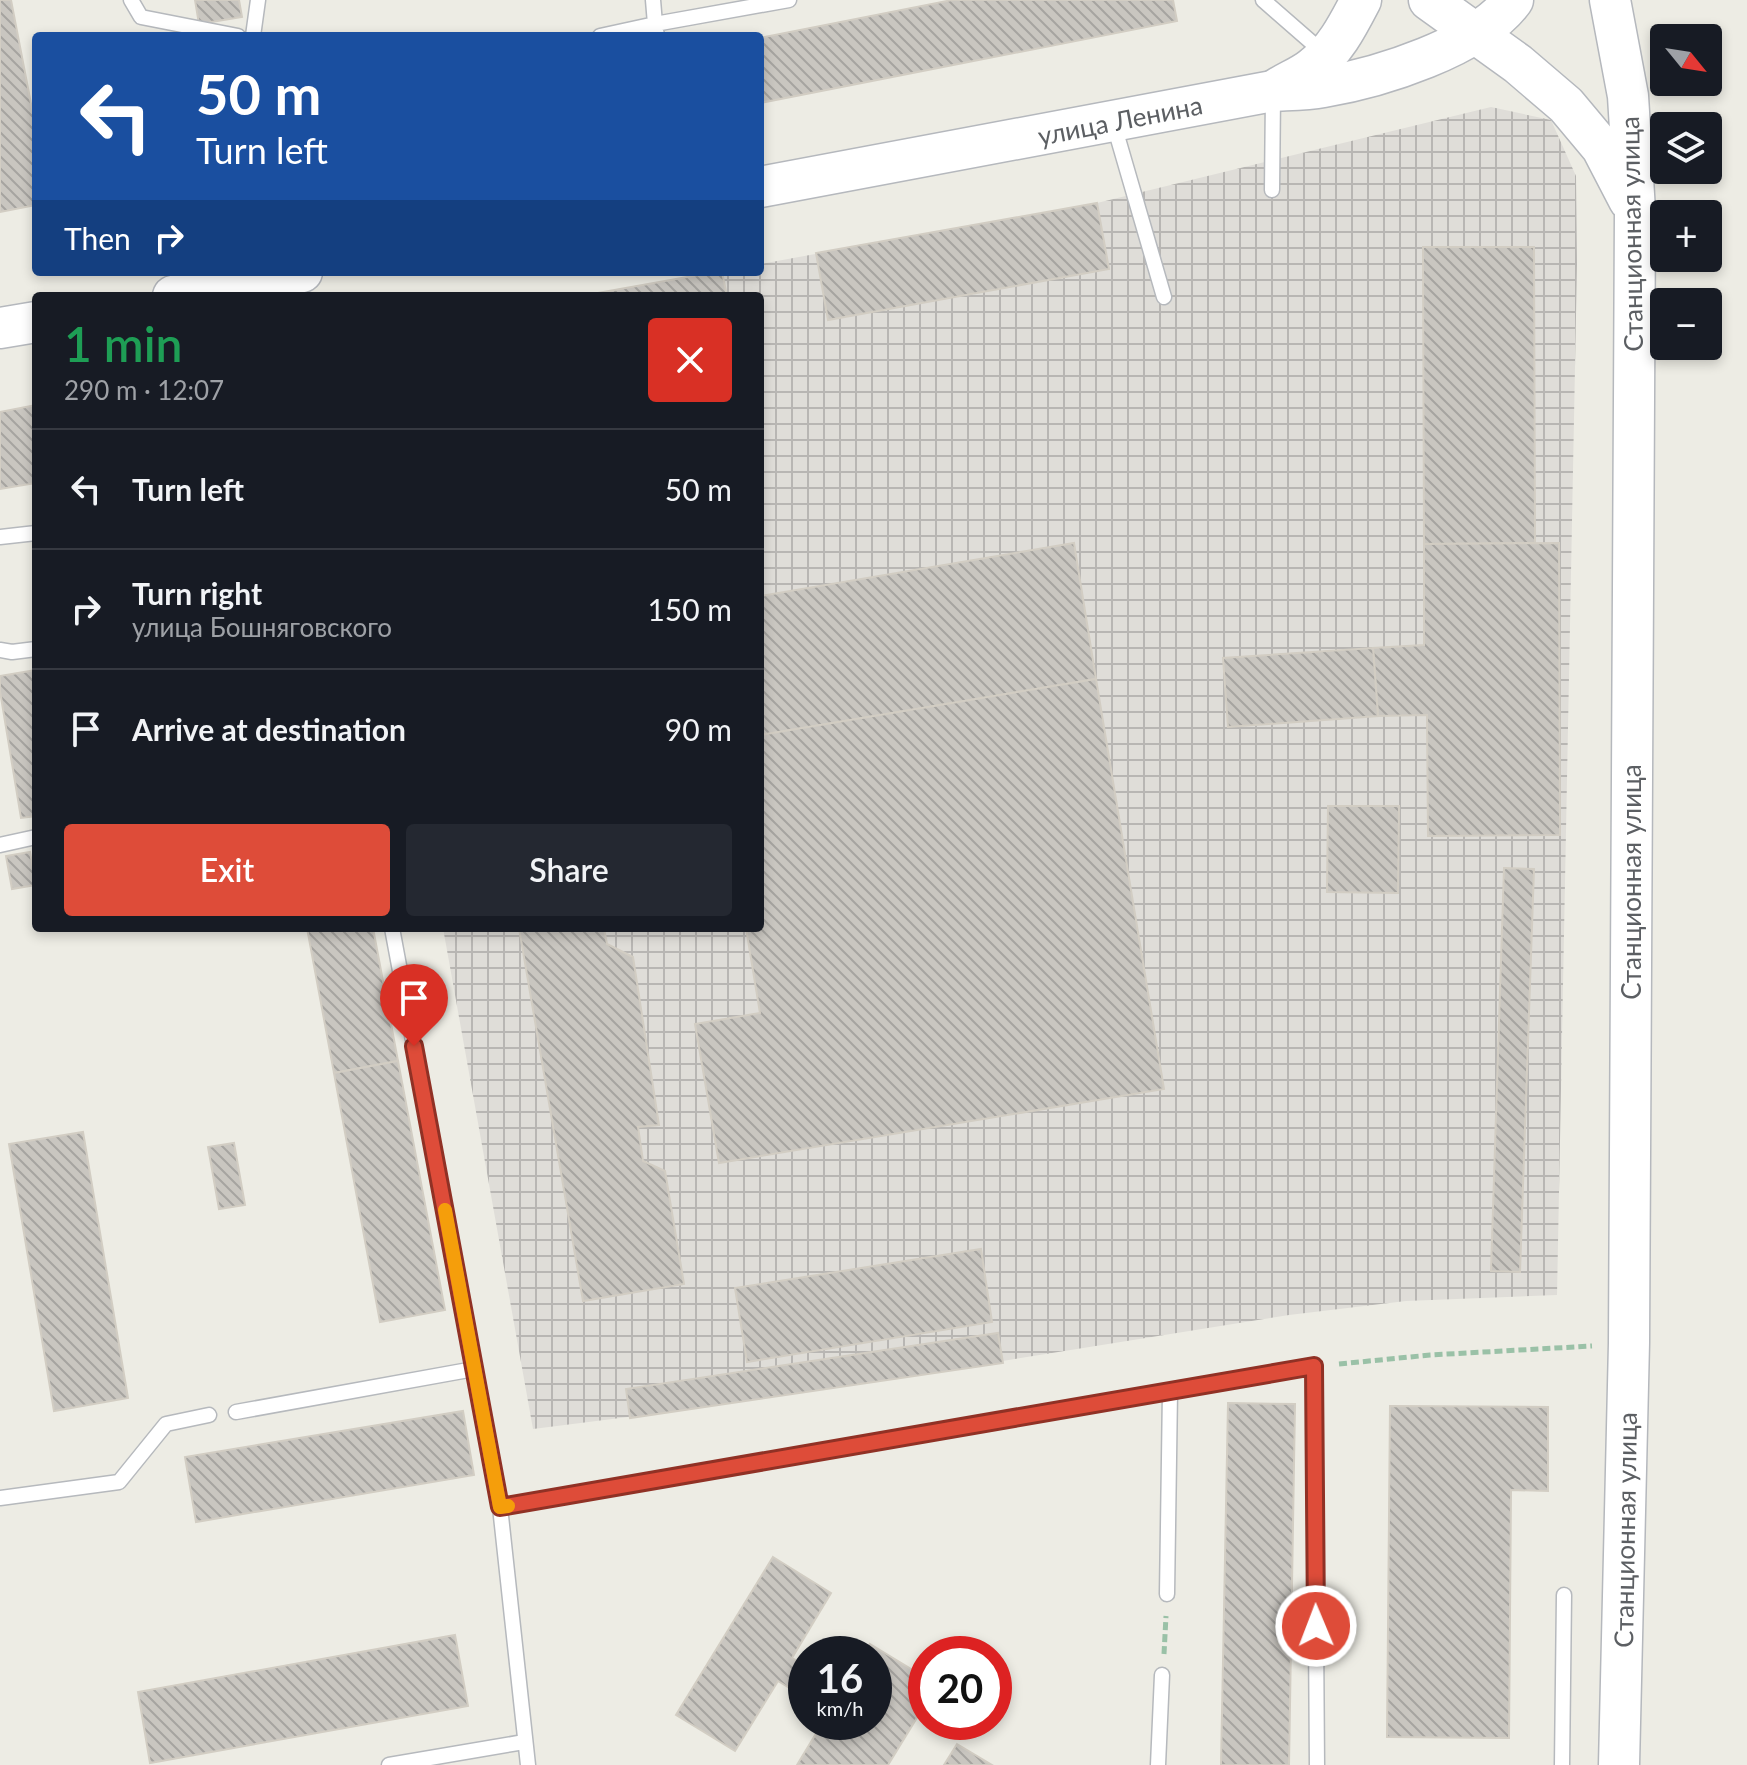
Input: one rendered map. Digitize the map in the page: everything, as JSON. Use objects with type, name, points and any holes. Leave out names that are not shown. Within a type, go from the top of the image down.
[{"type":"main road","points":[[1273,91],[1313,68],[1326,55],[1340,39],[1361,0]]},
{"type":"main road","points":[[1429,0],[1518,64],[1566,105],[1602,148],[1635,211]]},
{"type":"main road","name":"улица Ленина","points":[[764,186],[1273,91],[1322,87],[1381,74],[1474,34],[1513,0]]},
{"type":"main road","name":"Станционная улица","points":[[1610,0],[1628,96],[1635,211],[1629,1343],[1619,1765]]},
{"type":"main road","points":[[198,292],[281,279]]},
{"type":"main road","points":[[0,328],[32,323]]},
{"type":"lane","points":[[131,0],[141,17],[218,32]]},
{"type":"lane","points":[[254,32],[258,0]]},
{"type":"lane","points":[[653,0],[656,30],[789,0]]},
{"type":"lane","points":[[1263,0],[1326,55]]},
{"type":"lane","points":[[1272,190],[1273,91]]},
{"type":"lane","points":[[1113,121],[1164,297]]},
{"type":"lane","points":[[0,537],[32,533]]},
{"type":"lane","points":[[0,650],[32,650]]},
{"type":"lane","points":[[0,845],[32,838]]},
{"type":"lane","points":[[393,932],[500,1507],[528,1765]]},
{"type":"lane","points":[[500,1507],[1314,1366],[1317,1765]]},
{"type":"lane","points":[[236,1412],[474,1369]]},
{"type":"lane","points":[[1167,1594],[1170,1391]]},
{"type":"lane","points":[[0,1498],[119,1482],[166,1424],[209,1415]]},
{"type":"lane","points":[[1562,1765],[1564,1595]]},
{"type":"lane","points":[[1158,1765],[1162,1675]]},
{"type":"lane","points":[[389,1765],[524,1742]]},
{"type":"path","points":[[1314,1366],[1430,1355],[1629,1343]]},
{"type":"path","points":[[1162,1675],[1167,1594]]},
{"type":"shaded area","points":[[1491,107],[1551,120],[1576,176],[1577,264],[1557,1295],[1406,1301],[1289,1315],[990,1363],[533,1429],[444,932],[764,932],[764,292],[603,292],[693,276],[764,276],[764,263],[1097,203]]},
{"type":"building","points":[[0,0],[11,0],[32,109],[32,206],[0,212]]},
{"type":"building","points":[[195,0],[239,0],[242,17],[199,24]]},
{"type":"building","points":[[952,0],[1173,0],[1177,21],[764,102],[764,37]]},
{"type":"building","points":[[1097,203],[1109,269],[828,320],[816,253]]},
{"type":"building","points":[[1423,247],[1534,247],[1535,543],[1424,544]]},
{"type":"building","points":[[693,276],[723,276],[726,292],[603,292]]},
{"type":"building","points":[[32,406],[32,484],[0,489],[0,412]]},
{"type":"building","points":[[1074,543],[1096,679],[764,734],[764,595]]},
{"type":"building","points":[[1559,543],[1560,835],[1428,836],[1427,715],[1378,716],[1373,648],[1424,645],[1424,544]]},
{"type":"building","points":[[1373,648],[1378,716],[1228,727],[1223,658]]},
{"type":"building","points":[[32,671],[32,817],[21,818],[0,676]]},
{"type":"building","points":[[1096,679],[1164,1089],[719,1163],[695,1024],[760,1013],[747,932],[764,932],[764,734]]},
{"type":"building","points":[[1328,806],[1399,806],[1398,893],[1327,892]]},
{"type":"building","points":[[30,852],[32,886],[12,889],[6,856]]},
{"type":"building","points":[[1504,868],[1534,869],[1520,1272],[1491,1271]]},
{"type":"building","points":[[308,932],[374,932],[398,1061],[334,1073]]},
{"type":"building","points":[[520,932],[605,932],[607,944],[633,957],[659,1125],[638,1127],[643,1161],[665,1171],[684,1284],[583,1301]]},
{"type":"building","points":[[398,1061],[445,1310],[380,1322],[334,1073]]},
{"type":"building","points":[[83,1132],[128,1398],[54,1411],[9,1144]]},
{"type":"building","points":[[234,1143],[245,1205],[219,1209],[208,1147]]},
{"type":"building","points":[[981,1249],[992,1322],[747,1362],[735,1288]]},
{"type":"building","points":[[998,1333],[1003,1363],[630,1418],[626,1389]]},
{"type":"building","points":[[1228,1403],[1295,1404],[1289,1765],[1221,1765]]},
{"type":"building","points":[[1390,1406],[1548,1407],[1548,1491],[1511,1490],[1509,1738],[1387,1737]]},
{"type":"building","points":[[463,1411],[474,1475],[196,1522],[185,1457]]},
{"type":"building","points":[[773,1557],[831,1593],[805,1636],[788,1636],[788,1687],[778,1681],[735,1751],[676,1715]]},
{"type":"building","points":[[455,1635],[468,1706],[150,1763],[138,1692]]},
{"type":"building","points":[[892,1657],[908,1667],[908,1732],[888,1765],[797,1765],[812,1740],[892,1740]]},
{"type":"building","points":[[957,1744],[992,1765],[944,1765]]},
{"type":"slow traffic","points":[[445,1210],[500,1507],[508,1506]]},
{"type":"route","points":[[414,1046],[500,1507],[1314,1366],[1316,1626]]}]
